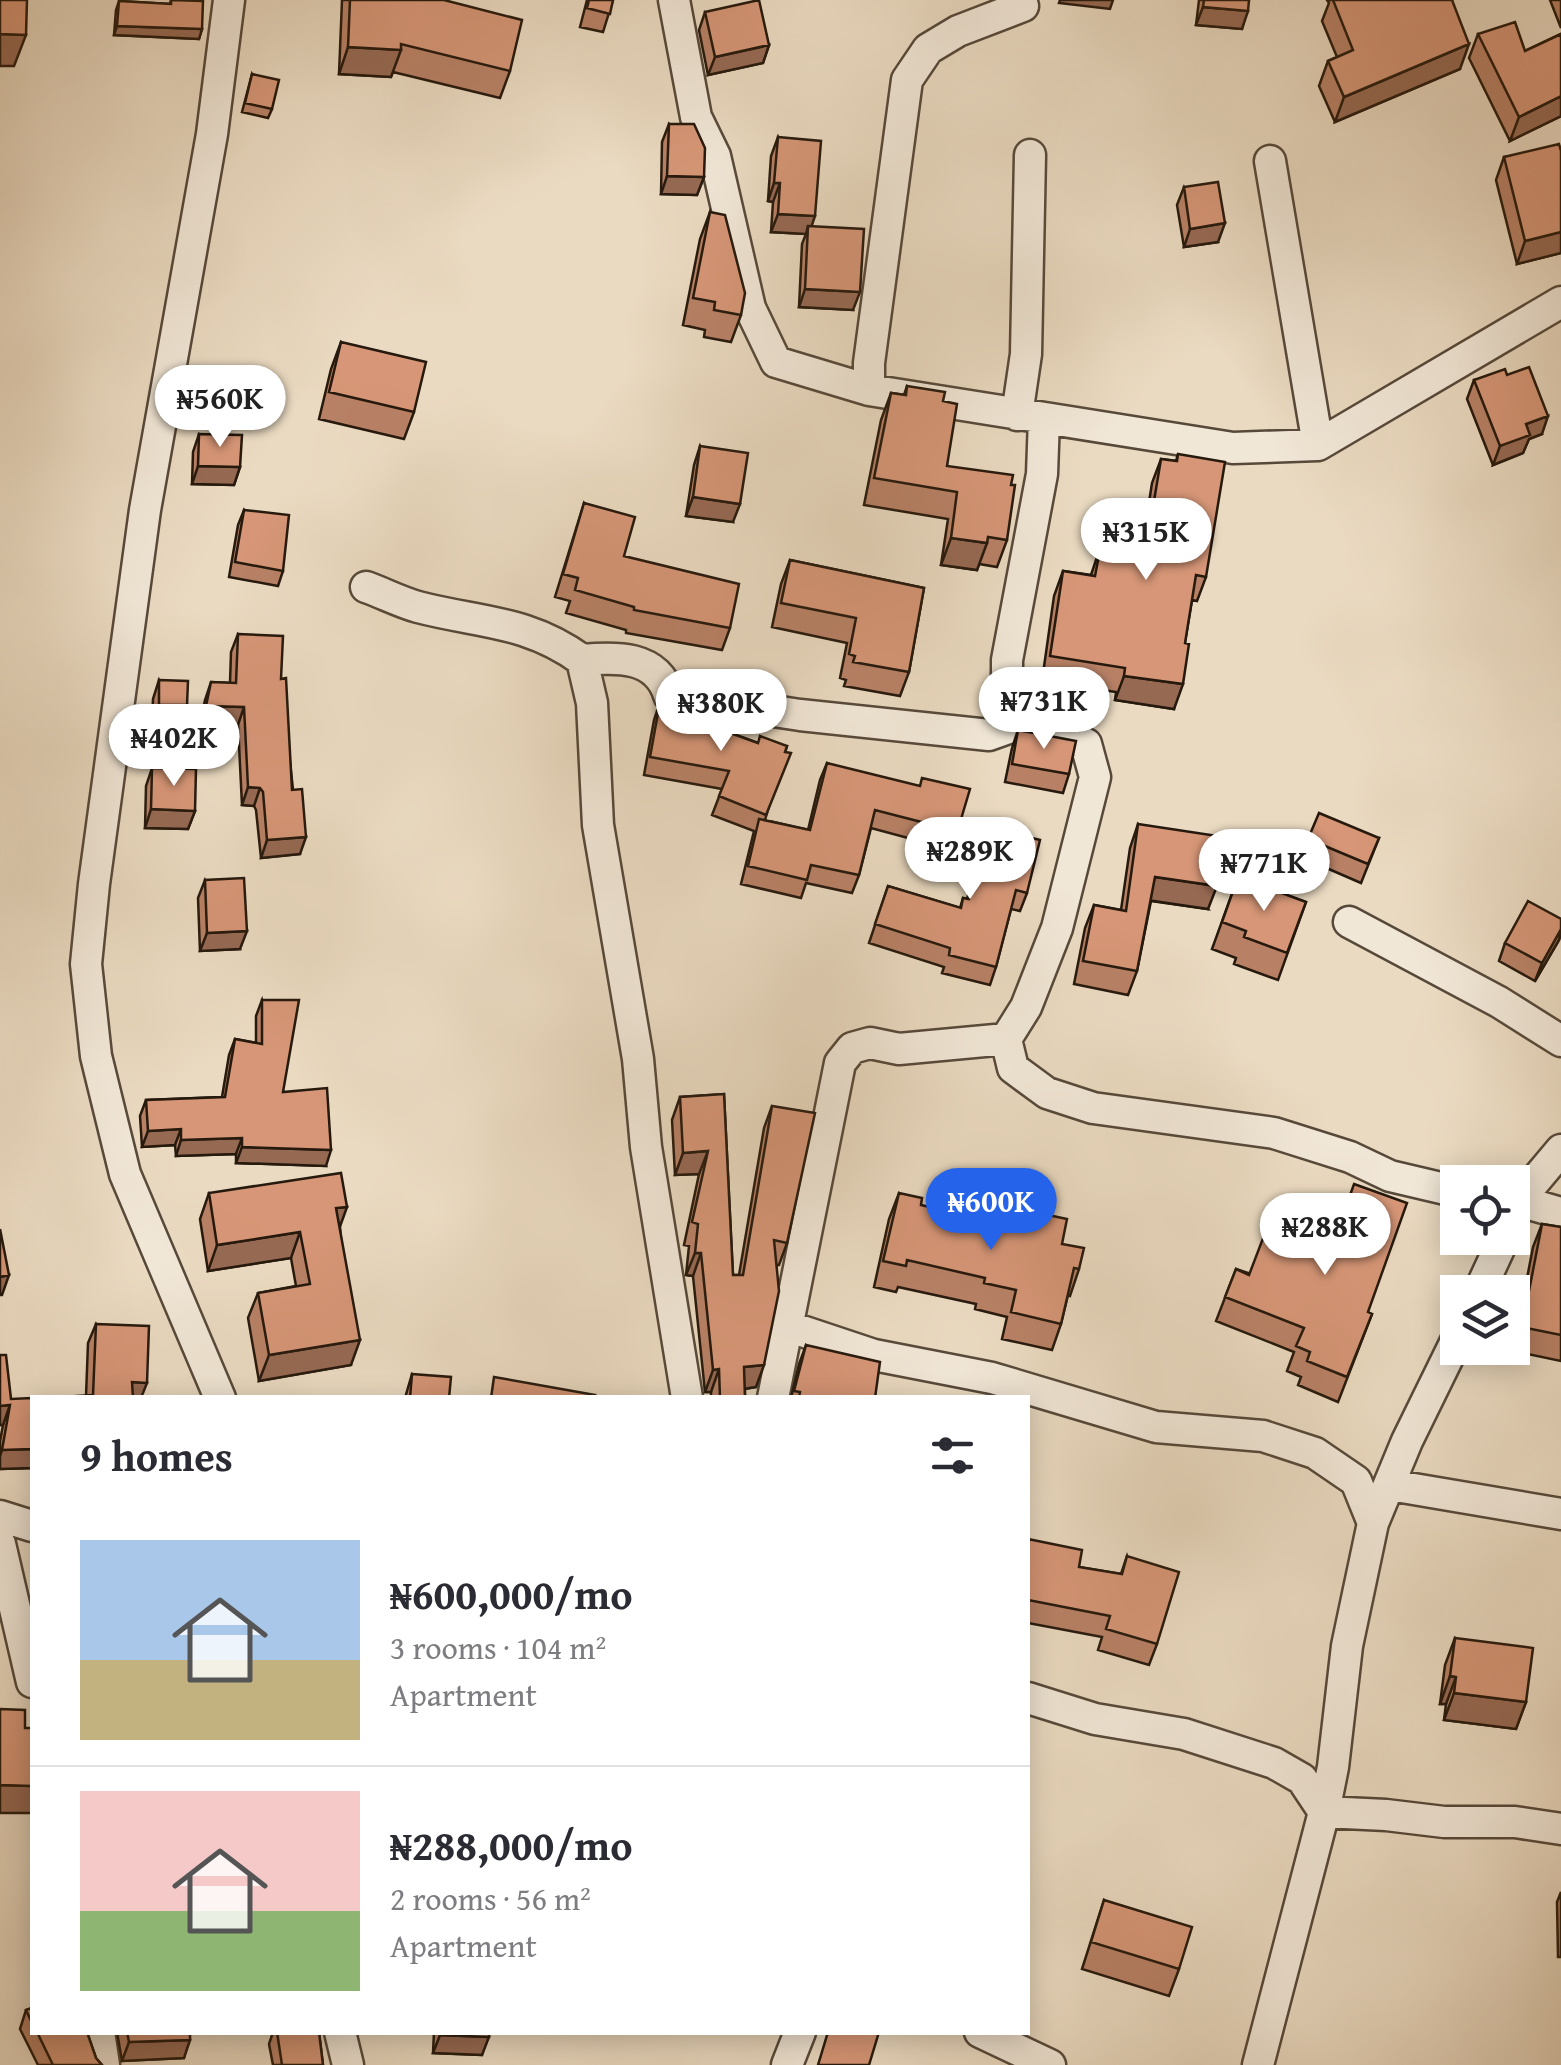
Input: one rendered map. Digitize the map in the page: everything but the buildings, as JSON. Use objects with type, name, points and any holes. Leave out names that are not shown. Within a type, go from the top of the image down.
[{"type":"street","points":[[219,1395],[124,1174],[96,1056],[86,964],[145,510],[212,134],[229,0]]},
{"type":"street","points":[[674,0],[696,117],[715,156],[750,308],[776,362],[869,390],[1233,448],[1272,450],[1318,445],[1561,302]]},
{"type":"street","points":[[869,390],[869,363],[907,80],[928,49],[1022,6]]},
{"type":"street","points":[[1030,155],[1026,354],[1031,417],[1042,474],[1007,660],[1007,697],[1028,721],[1086,744],[1096,777],[1057,928],[1026,1007],[1006,1039],[1014,1068],[1047,1093],[1093,1108],[1274,1133],[1350,1157],[1390,1176],[1440,1188]]},
{"type":"street","points":[[1270,162],[1318,445]]},
{"type":"street","points":[[366,587],[417,606],[480,617],[544,636],[582,660],[620,657],[651,668],[666,685],[669,695],[800,715],[989,736],[1028,721]]},
{"type":"street","points":[[582,660],[592,703],[598,825],[638,1059],[646,1147],[687,1395]]},
{"type":"street","points":[[1348,922],[1499,1002],[1561,1041]]},
{"type":"street","points":[[773,1395],[840,1063],[852,1048],[870,1042],[898,1049],[1006,1039]]},
{"type":"street","points":[[1530,1187],[1561,1150]]},
{"type":"street","points":[[1530,1208],[1561,1213]]},
{"type":"street","points":[[787,1326],[874,1355],[992,1378],[1156,1428],[1263,1436],[1315,1453],[1356,1481],[1373,1522]]},
{"type":"street","points":[[1258,2065],[1324,1812],[1347,1646],[1373,1522],[1444,1365]]},
{"type":"street","points":[[1390,1485],[1561,1514]]},
{"type":"street","points":[[0,1516],[30,1525]]},
{"type":"street","points":[[0,1544],[30,1673]]},
{"type":"street","points":[[1030,1699],[1096,1719],[1184,1734],[1274,1763],[1302,1779],[1324,1812]]},
{"type":"street","points":[[1324,1812],[1444,1822],[1515,1822],[1561,1829]]},
{"type":"street","points":[[99,2035],[104,2065]]},
{"type":"street","points":[[341,2035],[348,2065]]},
{"type":"street","points":[[787,2065],[799,2035]]},
{"type":"street","points":[[986,2035],[1050,2065]]}]
